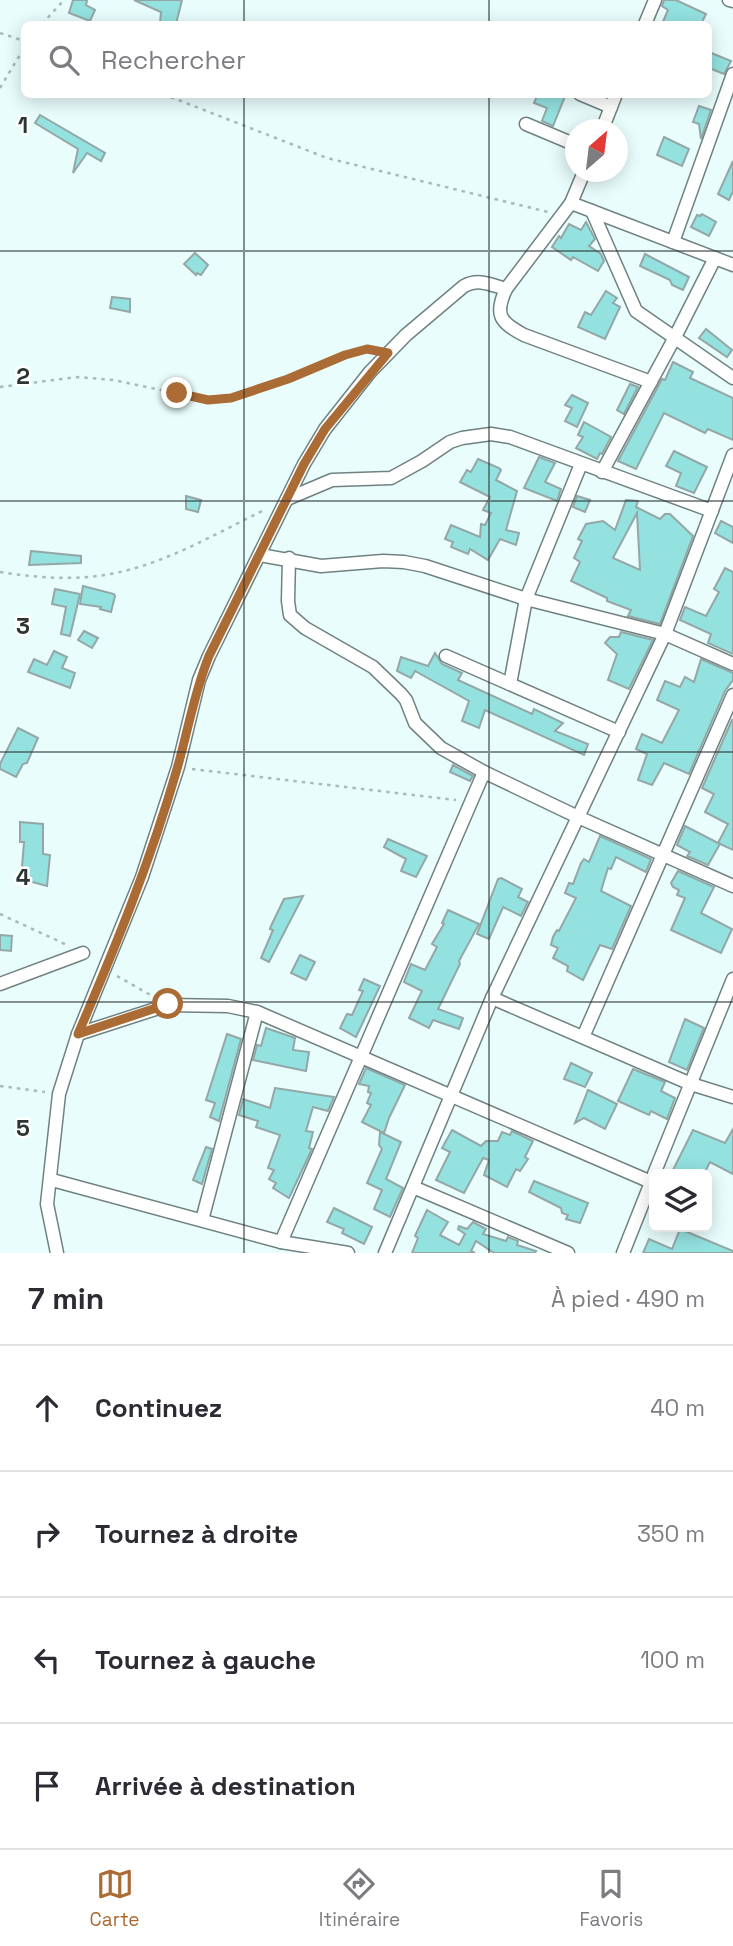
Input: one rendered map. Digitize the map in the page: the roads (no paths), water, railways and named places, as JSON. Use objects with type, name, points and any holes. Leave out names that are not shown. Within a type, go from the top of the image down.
[{"type":"street","points":[[646,21],[655,0]]},
{"type":"street","points":[[673,242],[733,74]]},
{"type":"street","points":[[606,119],[613,101]]},
{"type":"street","points":[[526,124],[565,140]]},
{"type":"street","points":[[580,182],[571,203],[506,289],[499,305],[500,315],[506,325],[524,335],[651,382]]},
{"type":"street","points":[[571,203],[733,265]]},
{"type":"street","points":[[592,211],[636,311],[733,378]]},
{"type":"street","points":[[602,472],[715,258]]},
{"type":"street","points":[[57,1253],[47,1204],[59,1094],[78,1034],[142,877],[178,767],[199,680],[304,464],[325,429],[388,353],[429,314],[464,286],[473,281],[506,289]]},
{"type":"street","points":[[287,499],[332,480],[391,478],[450,442],[477,435],[510,437],[712,511]]},
{"type":"street","points":[[385,1253],[492,998],[665,634],[733,455]]},
{"type":"street","points":[[510,684],[526,598],[581,464]]},
{"type":"street","points":[[260,555],[289,558],[321,566],[367,561],[404,562],[425,566],[526,598],[665,634],[733,664]]},
{"type":"street","points":[[289,558],[290,615],[305,628],[373,667],[406,700],[415,723],[430,739],[484,772],[733,886]]},
{"type":"street","points":[[446,656],[618,732]]},
{"type":"street","points":[[583,1037],[663,854],[728,718],[733,695]]},
{"type":"street","points":[[281,1241],[484,772]]},
{"type":"street","points":[[0,984],[83,953]]},
{"type":"street","points":[[656,1169],[733,979]]},
{"type":"street","points":[[492,998],[691,1084],[733,1097]]},
{"type":"street","points":[[78,1034],[168,1004],[228,1006],[257,1012],[451,1096],[649,1175]]},
{"type":"street","points":[[202,1220],[257,1012]]},
{"type":"street","points":[[51,1180],[281,1241],[348,1253]]},
{"type":"street","points":[[413,1187],[568,1253]]},
{"type":"street","points":[[623,1253],[649,1187]]}]
